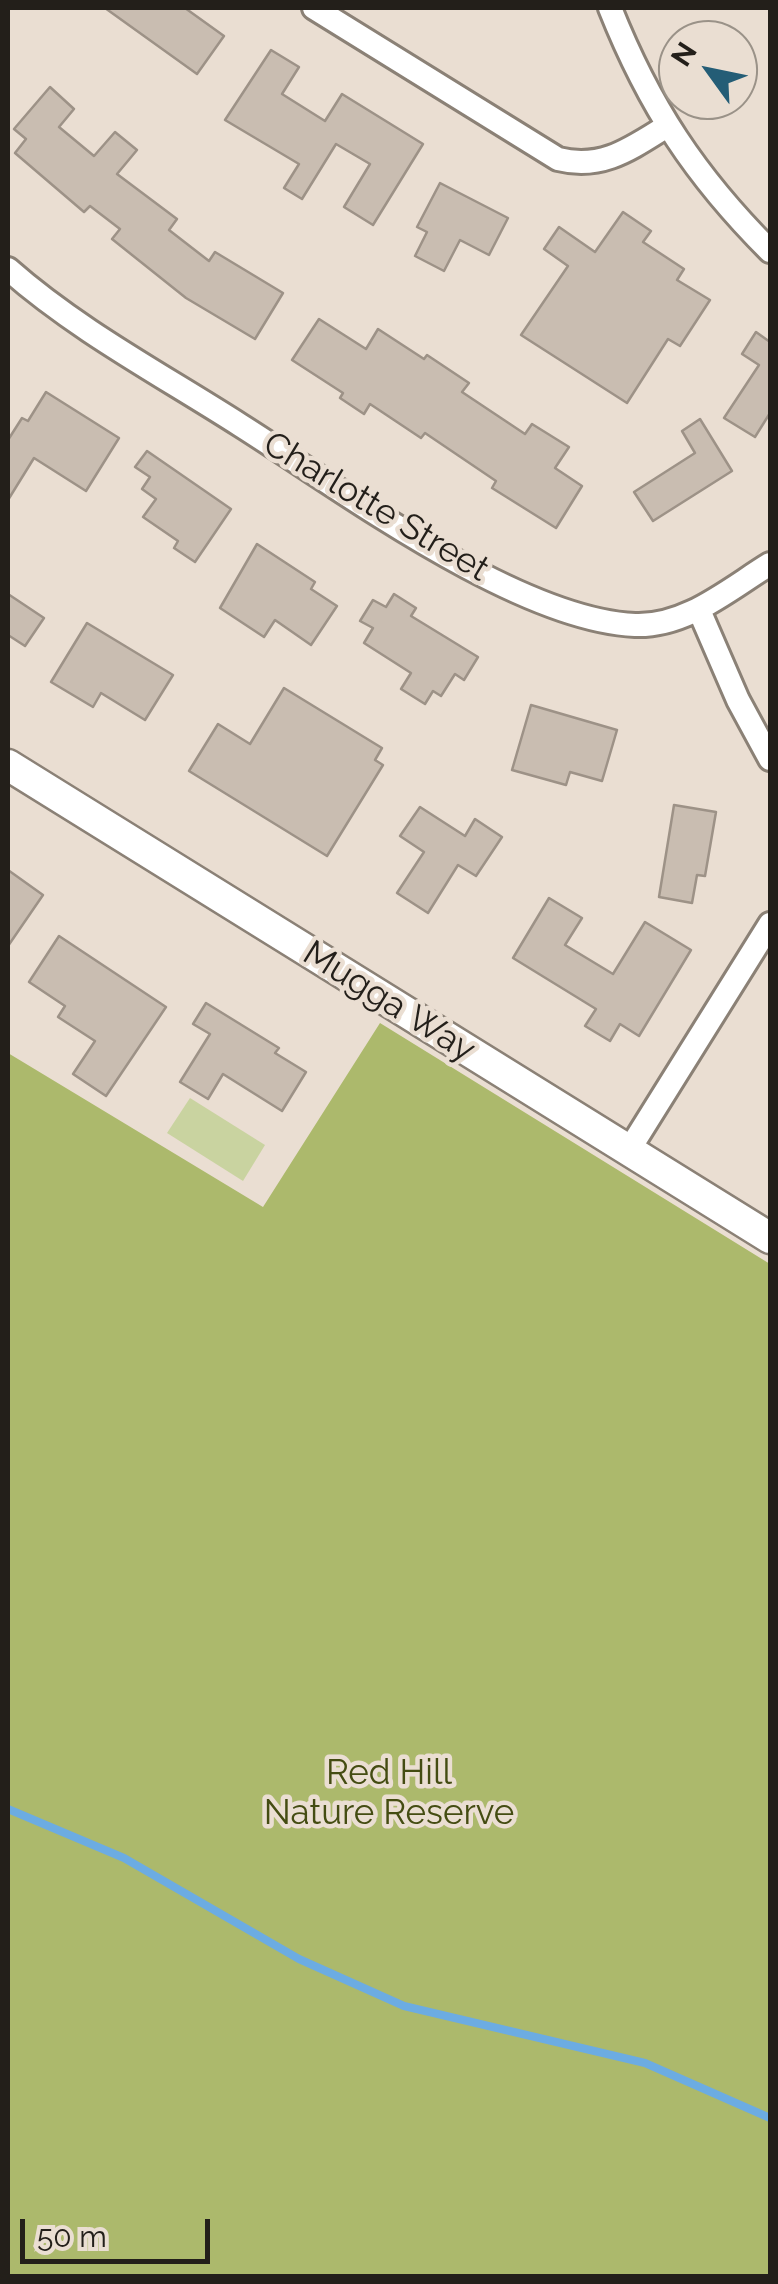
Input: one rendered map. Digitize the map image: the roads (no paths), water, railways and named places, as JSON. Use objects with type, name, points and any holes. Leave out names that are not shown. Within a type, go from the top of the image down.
[{"type":"main road","name":"Mugga Way","points":[[8,764],[770,1238]]},
{"type":"street","points":[[314,8],[558,159],[587,164],[620,156],[667,126]]},
{"type":"street","points":[[610,8],[642,82],[667,126],[711,186],[770,251]]},
{"type":"street","name":"Charlotte Street","points":[[8,269],[86,327],[452,558],[586,617],[637,625],[699,610],[770,564]]},
{"type":"street","points":[[699,610],[738,700],[770,760]]},
{"type":"street","points":[[629,1150],[770,924]]},
{"type":"waterway","points":[[8,1809],[124,1858],[299,1959],[404,2006],[645,2063],[770,2118]]},
{"type":"park label","name":"Red Hill Nature Reserve","points":[[389,1793]]}]
